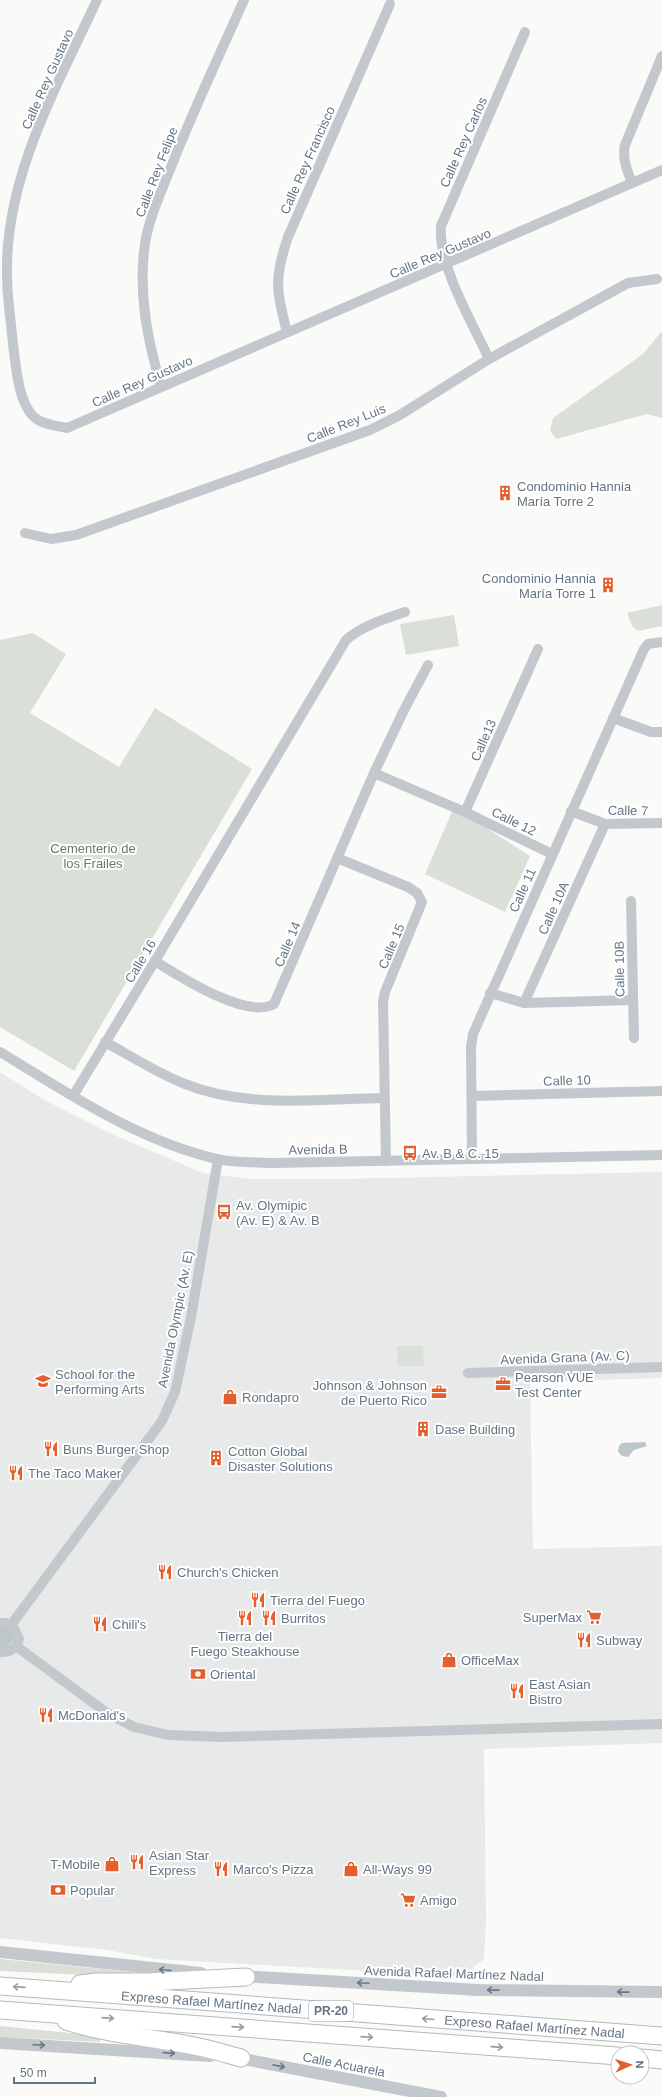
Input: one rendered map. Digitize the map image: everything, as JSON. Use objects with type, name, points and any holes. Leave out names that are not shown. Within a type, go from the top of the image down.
[{"type":"highway","points":[[44,1989],[98,1982],[148,1982],[246,1976]]},
{"type":"highway","name":"Expreso Rafael Martínez Nadal","points":[[0,1986],[662,2036]]},
{"type":"highway","name":"Expreso Rafael Martínez Nadal","points":[[0,2010],[610,2055]]},
{"type":"highway","points":[[41,2013],[89,2028],[125,2036],[199,2046],[241,2058]]},
{"type":"highway","points":[[650,2059],[662,2060]]},
{"type":"street","name":"Calle Rey Gustavo","points":[[96,0],[38,128],[17,192],[9,239],[7,274],[15,358],[23,401],[30,412],[39,421],[66,428],[446,265],[662,170]]},
{"type":"street","name":"Calle Rey Felipe","points":[[161,386],[151,352],[144,303],[144,250],[151,218],[178,148],[244,0]]},
{"type":"street","name":"Calle Rey Francisco","points":[[288,332],[280,304],[277,281],[281,258],[288,237],[390,4]]},
{"type":"street","name":"Calle Rey Carlos","points":[[489,360],[446,265],[440,236],[444,217],[525,32]]},
{"type":"street","points":[[632,183],[623,155],[625,145],[662,56]]},
{"type":"street","name":"Calle Rey Luis","points":[[25,533],[51,539],[76,535],[370,430],[400,415],[489,360],[628,284],[657,279]]},
{"type":"street","name":"Calle 16","points":[[73,1096],[346,640],[360,630],[405,612]]},
{"type":"street","name":"Calle 11","points":[[472,1159],[471,1048],[473,1034],[571,811],[648,644],[662,642]]},
{"type":"street","name":"Calle13","points":[[464,812],[538,649]]},
{"type":"street","name":"Calle 14","points":[[155,961],[217,996],[237,1003],[269,1007],[274,1004],[282,989],[374,773],[404,710],[428,665]]},
{"type":"street","points":[[613,718],[651,732],[662,732]]},
{"type":"street","points":[[374,773],[464,812]]},
{"type":"street","name":"Calle 7","points":[[571,811],[605,824],[662,823]]},
{"type":"street","name":"Calle 12","points":[[464,812],[552,854]]},
{"type":"street","name":"Calle 10A","points":[[524,1003],[605,824]]},
{"type":"street","name":"Calle 15","points":[[337,858],[408,887],[417,892],[422,902],[385,992],[383,1002],[386,1161]]},
{"type":"street","name":"Calle 10B","points":[[631,901],[634,1038]]},
{"type":"street","points":[[490,993],[524,1003],[633,1000]]},
{"type":"street","points":[[105,1042],[186,1085],[221,1094],[272,1100],[384,1098]]},
{"type":"street","name":"Avenida B","points":[[0,1052],[73,1096],[140,1131],[177,1147],[218,1159],[274,1163],[662,1155]]},
{"type":"street","name":"Calle 10","points":[[472,1096],[662,1091]]},
{"type":"street","name":"Avenida Olympic (Av. E)","points":[[11,1625],[162,1421],[175,1392],[189,1324],[218,1159]]},
{"type":"street","name":"Avenida Grana (Av. C)","points":[[468,1372],[662,1367]]},
{"type":"street","points":[[0,1624],[11,1625],[18,1634],[16,1646],[7,1652],[0,1652]]},
{"type":"street","points":[[16,1646],[107,1713],[134,1727],[168,1735],[222,1737],[662,1724]]},
{"type":"street","name":"Avenida Rafael Martínez Nadal","points":[[0,1952],[142,1968],[246,1976],[478,1990],[662,1992]]},
{"type":"street","name":"Calle Acuarela","points":[[0,2043],[241,2058],[442,2097]]},
{"type":"shaded area","points":[[0,1072],[41,1098],[107,1132],[203,1173],[249,1179],[339,1179],[662,1172],[662,1378],[530,1382],[533,1549],[662,1546],[662,1743],[484,1749],[486,1920],[484,1959],[466,1973],[457,1976],[156,1959],[107,1950],[0,1938]]},
{"type":"shaded area","points":[[645,1442],[647,1446],[634,1450],[628,1457],[622,1456],[618,1452],[619,1446],[622,1443]]},
{"type":"shaded area","points":[[0,1627],[11,1630],[14,1639],[7,1647],[0,1648]]},
{"type":"green space","points":[[662,331],[662,418],[647,414],[556,439],[550,430],[553,418],[643,354]]},
{"type":"green space","points":[[662,605],[662,626],[638,631],[632,626],[627,613]]},
{"type":"green space","points":[[454,615],[459,646],[406,655],[400,624]]},
{"type":"green space","name":"Cementerio de los Frailes","points":[[33,633],[66,654],[30,713],[119,767],[155,708],[252,769],[74,1071],[0,1027],[0,640]]},
{"type":"green space","points":[[454,807],[530,856],[505,912],[425,874]]},
{"type":"green space","points":[[397,1346],[423,1346],[424,1366],[398,1366]]},
{"type":"green space","points":[[0,1959],[132,1972],[132,1977],[0,1971]]},
{"type":"green space","points":[[0,2026],[99,2036],[100,2042],[0,2037]]},
{"type":"place","name":"Condominio Hannia María Torre 2","points":[[505,493]]},
{"type":"place","name":"Condominio Hannia María Torre 1","points":[[608,585]]},
{"type":"place","name":"Av. B & C. 15","points":[[410,1153]]},
{"type":"place","name":"Av. Olymipic (Av. E) & Av. B","points":[[224,1212]]},
{"type":"place","name":"School for the Performing Arts","points":[[43,1381]]},
{"type":"place","name":"Pearson VUE Test Center","points":[[503,1384]]},
{"type":"place","name":"Johnson & Johnson de Puerto Rico","points":[[439,1392]]},
{"type":"place","name":"Rondapro","points":[[230,1397]]},
{"type":"place","name":"Dase Building","points":[[423,1429]]},
{"type":"place","name":"Buns Burger Shop","points":[[51,1449]]},
{"type":"place","name":"Cotton Global Disaster Solutions","points":[[216,1458]]},
{"type":"place","name":"The Taco Maker","points":[[16,1473]]},
{"type":"place","name":"Church's Chicken","points":[[165,1572]]},
{"type":"place","name":"Tierra del Fuego","points":[[258,1600]]},
{"type":"place","name":"SuperMax","points":[[594,1617]]},
{"type":"place","name":"Tierra del Fuego Steakhouse","points":[[245,1618]]},
{"type":"place","name":"Burritos","points":[[269,1618]]},
{"type":"place","name":"Chili's","points":[[100,1624]]},
{"type":"place","name":"Subway","points":[[584,1640]]},
{"type":"place","name":"OfficeMax","points":[[449,1660]]},
{"type":"place","name":"Oriental","points":[[198,1674]]},
{"type":"place","name":"East Asian Bistro","points":[[517,1691]]},
{"type":"place","name":"McDonald's","points":[[46,1715]]},
{"type":"place","name":"Asian Star Express","points":[[137,1862]]},
{"type":"place","name":"T-Mobile","points":[[112,1864]]},
{"type":"place","name":"Marco's Pizza","points":[[221,1869]]},
{"type":"place","name":"All-Ways 99","points":[[351,1869]]},
{"type":"place","name":"Popular","points":[[58,1890]]},
{"type":"place","name":"Amigo","points":[[408,1900]]}]
